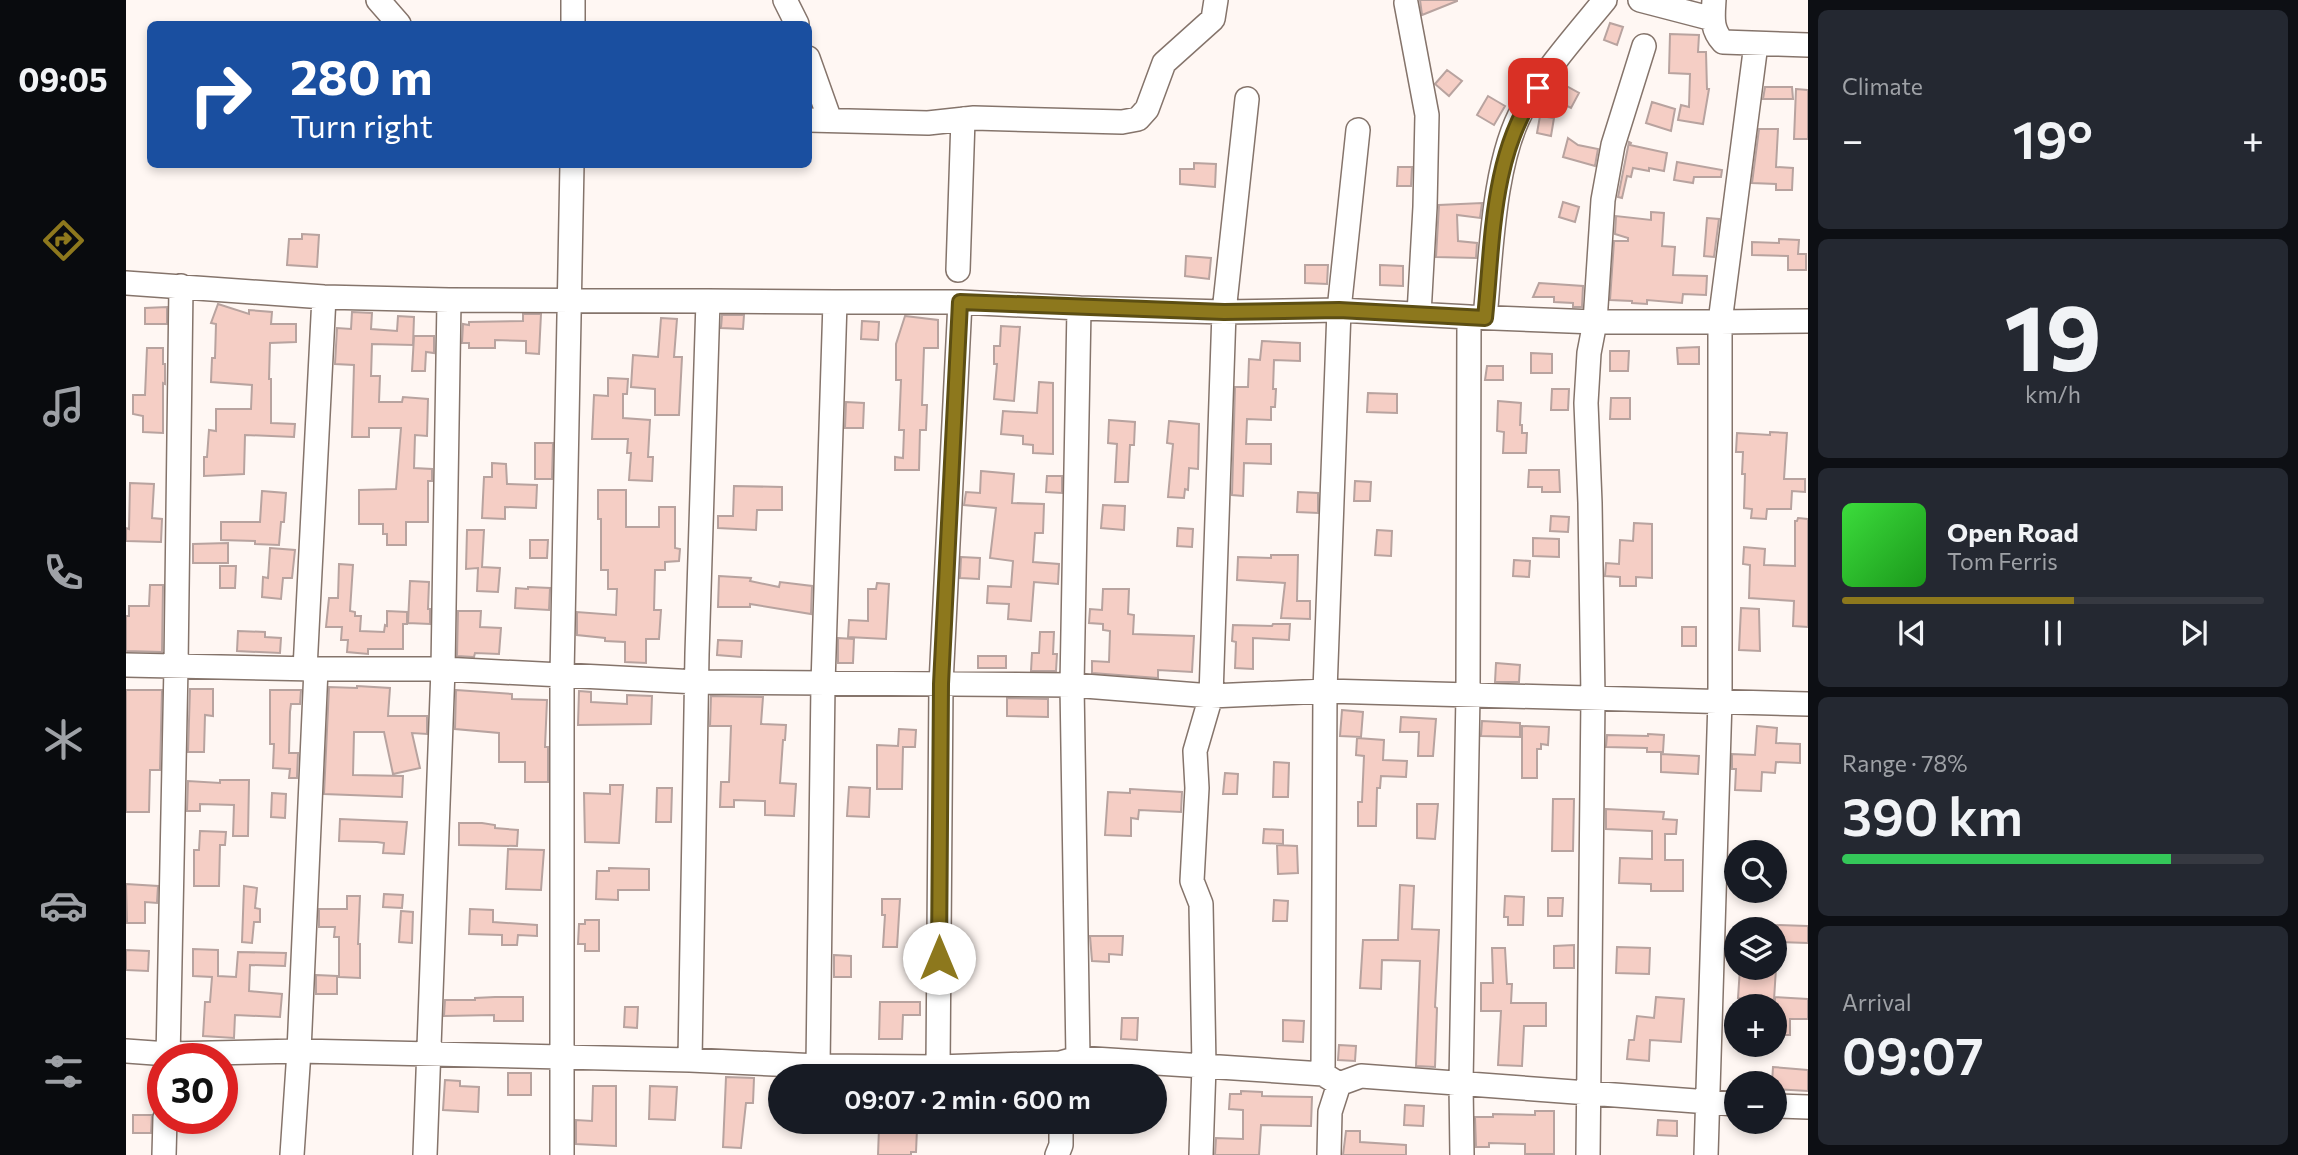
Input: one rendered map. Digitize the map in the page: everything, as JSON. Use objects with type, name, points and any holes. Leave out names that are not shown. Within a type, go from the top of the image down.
[{"type":"street","points":[[377,0],[396,21]]},
{"type":"street","points":[[573,0],[573,21]]},
{"type":"street","points":[[785,0],[796,21]]},
{"type":"street","points":[[812,81],[819,120],[928,123],[974,118],[1122,122],[1138,119],[1147,109],[1164,63],[1213,19],[1216,0]]},
{"type":"street","points":[[1462,1155],[1461,1083],[1477,318],[1506,152],[1523,108],[1567,46],[1605,0]]},
{"type":"street","points":[[1640,0],[1714,10],[1715,33],[1723,42],[1808,46]]},
{"type":"street","points":[[1406,3],[1427,115],[1419,314]]},
{"type":"street","points":[[1706,1155],[1720,700],[1720,322],[1756,44]]},
{"type":"street","points":[[1588,1155],[1593,697],[1586,403],[1589,353],[1595,321],[1603,200],[1614,145],[1644,46]]},
{"type":"street","points":[[1201,1155],[1201,904],[1192,881],[1197,788],[1195,751],[1210,696],[1224,312],[1247,99]]},
{"type":"street","points":[[958,270],[963,119]]},
{"type":"street","points":[[1329,1155],[1331,1079],[1325,691],[1339,310],[1358,130]]},
{"type":"street","points":[[562,1155],[562,676],[572,168]]},
{"type":"street","points":[[126,283],[324,297],[449,300],[960,302],[1224,312],[1339,310],[1595,321],[1808,321]]},
{"type":"street","points":[[168,1043],[181,286]]},
{"type":"street","points":[[292,1155],[299,1051],[324,297]]},
{"type":"street","points":[[425,1155],[443,669],[449,300]]},
{"type":"street","points":[[690,1060],[708,300]]},
{"type":"street","points":[[818,1064],[823,684],[835,302]]},
{"type":"street","points":[[938,1064],[941,684],[960,302]]},
{"type":"street","points":[[1066,1064],[1079,308]]},
{"type":"street","points":[[126,665],[443,669],[697,682],[1072,685],[1210,696],[1325,691],[1808,704]]},
{"type":"street","points":[[126,1051],[147,1054]]},
{"type":"street","points":[[238,1053],[299,1051],[775,1064]]},
{"type":"street","points":[[1167,1066],[1203,1066],[1331,1079],[1361,1076],[1724,1104]]},
{"type":"street","points":[[1787,1106],[1808,1107]]},
{"type":"street","points":[[164,1155],[165,1134]]},
{"type":"street","points":[[1057,1155],[1061,1134]]},
{"type":"building","points":[[1420,0],[1457,0],[1457,1],[1422,15]]},
{"type":"building","points":[[1610,23],[1623,27],[1617,45],[1604,40]]},
{"type":"building","points":[[1670,34],[1699,35],[1698,52],[1706,52],[1709,89],[1703,124],[1678,120],[1681,105],[1689,107],[1690,74],[1669,73]]},
{"type":"building","points":[[1447,70],[1462,81],[1449,96],[1435,84]]},
{"type":"building","points":[[1561,83],[1579,93],[1571,108],[1553,99]]},
{"type":"building","points":[[1765,87],[1792,87],[1793,99],[1763,99]]},
{"type":"building","points":[[1796,89],[1808,90],[1808,139],[1794,139]]},
{"type":"building","points":[[1488,96],[1505,106],[1494,125],[1477,115]]},
{"type":"building","points":[[1652,102],[1675,109],[1671,131],[1646,123]]},
{"type":"building","points":[[1540,116],[1554,118],[1551,136],[1537,133]]},
{"type":"building","points":[[1759,129],[1778,129],[1776,167],[1793,168],[1792,190],[1776,190],[1776,184],[1752,183]]},
{"type":"building","points":[[1568,138],[1578,145],[1598,149],[1595,166],[1563,157]]},
{"type":"building","points":[[1629,142],[1630,145],[1667,153],[1664,171],[1633,168],[1631,177],[1627,176],[1622,198],[1618,197]]},
{"type":"building","points":[[1677,162],[1722,170],[1721,177],[1694,177],[1693,183],[1674,180]]},
{"type":"building","points":[[1194,163],[1216,164],[1215,187],[1180,184],[1180,169],[1194,169]]},
{"type":"building","points":[[1398,167],[1412,167],[1411,186],[1397,186]]},
{"type":"building","points":[[1563,202],[1579,207],[1575,222],[1559,217]]},
{"type":"building","points":[[1482,203],[1480,218],[1457,215],[1458,241],[1477,243],[1476,258],[1436,257],[1439,205]]},
{"type":"building","points":[[1651,212],[1664,213],[1662,246],[1675,247],[1673,275],[1707,276],[1706,295],[1683,294],[1682,303],[1647,300],[1647,304],[1610,300],[1614,241],[1628,241],[1628,238],[1615,234],[1616,216],[1651,220]]},
{"type":"building","points":[[1707,218],[1719,219],[1714,257],[1704,256]]},
{"type":"building","points":[[302,234],[319,235],[317,267],[287,265],[289,239],[302,239]]},
{"type":"building","points":[[1779,239],[1799,240],[1798,254],[1806,254],[1806,270],[1788,270],[1788,256],[1752,255],[1752,242],[1779,243]]},
{"type":"building","points":[[1186,256],[1211,258],[1209,279],[1185,276]]},
{"type":"building","points":[[1305,265],[1328,265],[1327,284],[1305,283]]},
{"type":"building","points":[[1380,265],[1403,266],[1403,286],[1380,285]]},
{"type":"building","points":[[1539,283],[1583,286],[1582,307],[1573,307],[1573,303],[1554,302],[1554,297],[1533,297]]},
{"type":"building","points":[[218,304],[249,314],[249,310],[272,312],[271,324],[296,324],[296,342],[270,343],[269,379],[271,423],[295,424],[294,437],[245,435],[244,474],[204,476],[209,430],[216,431],[216,409],[251,409],[252,385],[211,382],[216,324],[211,323]]},
{"type":"building","points":[[167,307],[167,324],[145,324],[145,308]]},
{"type":"building","points":[[352,312],[372,313],[371,329],[397,331],[398,316],[414,317],[413,345],[372,344],[371,376],[380,376],[379,402],[402,402],[403,397],[428,399],[427,436],[415,435],[414,468],[432,469],[432,481],[428,481],[428,522],[406,522],[406,545],[387,545],[383,524],[359,524],[359,490],[396,489],[401,428],[369,428],[369,437],[352,437],[354,365],[335,364],[337,328],[351,329]]},
{"type":"building","points":[[523,314],[541,314],[539,354],[526,353],[526,341],[495,340],[495,348],[469,348],[469,343],[462,343],[463,324],[523,321]]},
{"type":"building","points":[[722,315],[744,315],[743,329],[721,328]]},
{"type":"building","points":[[905,316],[938,320],[938,348],[924,348],[922,405],[927,405],[926,430],[920,430],[919,470],[895,470],[895,457],[903,458],[904,430],[899,430],[901,380],[896,380],[896,344]]},
{"type":"building","points":[[661,318],[677,319],[674,357],[682,357],[679,415],[655,415],[655,389],[631,387],[633,355],[658,357]]},
{"type":"building","points":[[862,321],[879,322],[878,340],[861,339]]},
{"type":"building","points":[[1001,326],[1020,327],[1014,401],[994,399],[997,364],[994,364],[994,346],[1000,346]]},
{"type":"building","points":[[414,336],[434,336],[434,353],[426,352],[425,371],[412,371]]},
{"type":"building","points":[[1262,341],[1300,343],[1300,361],[1274,360],[1273,389],[1276,389],[1271,420],[1247,419],[1246,444],[1271,444],[1271,464],[1244,463],[1243,496],[1232,495],[1235,387],[1248,387],[1249,359],[1260,360]]},
{"type":"building","points":[[1699,347],[1699,364],[1678,364],[1677,348]]},
{"type":"building","points":[[147,348],[163,348],[163,433],[143,432],[143,416],[133,414],[133,395],[145,395]]},
{"type":"building","points":[[1610,351],[1629,351],[1628,371],[1610,371]]},
{"type":"building","points":[[1531,353],[1552,354],[1552,373],[1531,373]]},
{"type":"building","points":[[1487,366],[1503,366],[1503,380],[1485,380]]},
{"type":"building","points":[[608,378],[628,379],[627,394],[623,394],[623,418],[650,420],[648,457],[653,457],[652,481],[629,480],[631,453],[627,453],[628,439],[592,439],[594,395],[608,396]]},
{"type":"building","points":[[1039,382],[1053,383],[1053,454],[1033,453],[1033,445],[1023,444],[1023,436],[1001,434],[1003,411],[1037,413]]},
{"type":"building","points":[[1552,389],[1569,389],[1568,410],[1551,410]]},
{"type":"building","points":[[1368,393],[1397,394],[1397,413],[1367,412]]},
{"type":"building","points":[[1611,398],[1630,398],[1630,419],[1610,419]]},
{"type":"building","points":[[1498,401],[1521,403],[1520,425],[1522,433],[1527,433],[1526,453],[1503,453],[1504,432],[1497,431]]},
{"type":"building","points":[[846,402],[864,403],[863,428],[845,428]]},
{"type":"building","points":[[1109,420],[1135,422],[1134,445],[1130,445],[1128,482],[1115,482],[1117,444],[1108,443]]},
{"type":"building","points":[[1169,421],[1199,424],[1198,469],[1189,468],[1188,490],[1185,489],[1184,498],[1168,497],[1173,444],[1167,443]]},
{"type":"building","points":[[1770,432],[1787,433],[1784,479],[1805,479],[1805,492],[1792,491],[1791,509],[1767,509],[1766,519],[1751,518],[1752,509],[1744,508],[1743,452],[1736,452],[1737,433],[1770,435]]},
{"type":"building","points":[[535,443],[553,443],[552,479],[535,479]]},
{"type":"building","points":[[492,463],[506,464],[507,484],[537,485],[536,508],[505,507],[505,519],[482,518],[484,477],[492,477]]},
{"type":"building","points":[[1529,470],[1559,470],[1560,492],[1542,492],[1542,487],[1528,487]]},
{"type":"building","points":[[981,471],[1014,474],[1012,503],[1044,504],[1043,533],[1035,533],[1033,562],[1059,564],[1058,584],[1034,582],[1031,621],[1008,619],[1009,604],[987,603],[988,586],[1011,587],[1013,561],[990,558],[996,508],[964,505],[966,492],[980,493]]},
{"type":"building","points":[[1047,476],[1062,476],[1062,493],[1046,492]]},
{"type":"building","points":[[1355,481],[1371,482],[1370,501],[1354,501]]},
{"type":"building","points":[[130,483],[154,484],[152,518],[162,519],[161,542],[126,541],[126,528],[129,529]]},
{"type":"building","points":[[734,486],[782,487],[782,510],[757,510],[756,530],[718,528],[718,516],[733,516]]},
{"type":"building","points":[[598,490],[626,490],[626,527],[659,527],[659,507],[675,507],[675,548],[680,549],[679,561],[665,562],[665,570],[655,570],[654,610],[661,610],[659,639],[646,639],[646,663],[625,662],[625,642],[577,635],[577,612],[616,615],[617,589],[608,589],[608,570],[601,570]]},
{"type":"building","points":[[262,491],[286,493],[279,545],[221,540],[221,522],[260,522]]},
{"type":"building","points":[[1298,492],[1318,493],[1318,513],[1297,512]]},
{"type":"building","points":[[1103,505],[1125,506],[1124,530],[1101,528]]},
{"type":"building","points":[[1551,516],[1569,517],[1568,532],[1550,531]]},
{"type":"building","points":[[1798,518],[1808,519],[1808,627],[1793,626],[1794,601],[1749,598],[1750,565],[1743,564],[1744,547],[1765,549],[1764,565],[1795,566],[1795,521]]},
{"type":"building","points":[[1634,523],[1652,524],[1652,578],[1636,577],[1636,586],[1620,586],[1620,577],[1605,576],[1606,563],[1619,564],[1620,540],[1633,541]]},
{"type":"building","points":[[1178,528],[1193,529],[1192,547],[1177,546]]},
{"type":"building","points":[[467,530],[484,530],[482,567],[500,568],[498,592],[477,591],[478,568],[466,569]]},
{"type":"building","points":[[1377,530],[1392,531],[1391,556],[1375,555]]},
{"type":"building","points":[[1533,538],[1559,539],[1559,557],[1533,556]]},
{"type":"building","points":[[530,540],[548,540],[547,558],[530,558]]},
{"type":"building","points":[[228,543],[228,563],[193,563],[193,544]]},
{"type":"building","points":[[270,548],[295,550],[292,578],[283,578],[281,599],[262,597],[263,577],[268,578]]},
{"type":"building","points":[[1271,555],[1298,555],[1297,601],[1310,601],[1310,619],[1281,618],[1285,583],[1237,580],[1238,557],[1271,558]]},
{"type":"building","points":[[961,557],[980,558],[979,579],[960,578]]},
{"type":"building","points":[[1514,560],[1530,561],[1529,577],[1513,576]]},
{"type":"building","points":[[339,564],[353,565],[350,611],[355,612],[355,616],[361,616],[360,631],[384,632],[385,625],[387,626],[387,611],[407,612],[407,624],[403,624],[403,649],[368,649],[368,654],[347,652],[348,640],[341,640],[342,627],[326,627],[329,598],[338,598]]},
{"type":"building","points":[[220,566],[236,566],[235,588],[220,588]]},
{"type":"building","points":[[719,576],[751,578],[750,581],[779,587],[780,582],[812,586],[811,614],[750,604],[750,607],[718,607]]},
{"type":"building","points":[[410,581],[429,582],[430,624],[408,623]]},
{"type":"building","points":[[877,583],[889,584],[886,639],[848,637],[849,620],[868,621],[868,589],[876,589]]},
{"type":"building","points":[[150,585],[163,585],[162,652],[126,651],[126,616],[129,616],[129,606],[149,606]]},
{"type":"building","points":[[516,588],[550,588],[549,610],[515,608]]},
{"type":"building","points":[[1103,589],[1129,589],[1128,614],[1134,615],[1133,634],[1194,636],[1192,672],[1158,670],[1158,678],[1092,673],[1092,661],[1109,662],[1110,631],[1103,630],[1103,624],[1089,623],[1090,609],[1102,610]]},
{"type":"building","points":[[1741,608],[1759,609],[1760,651],[1739,650]]},
{"type":"building","points":[[458,611],[481,611],[480,627],[501,628],[499,654],[475,653],[474,657],[457,656]]},
{"type":"building","points":[[1290,624],[1289,640],[1253,638],[1253,669],[1235,668],[1236,642],[1232,641],[1233,625]]},
{"type":"building","points":[[1682,627],[1696,627],[1696,646],[1682,646]]},
{"type":"building","points":[[238,631],[265,632],[265,637],[281,638],[280,653],[237,651]]},
{"type":"building","points":[[1040,632],[1054,632],[1053,654],[1057,654],[1056,671],[1031,671],[1032,653],[1039,653]]},
{"type":"building","points":[[838,638],[854,639],[853,663],[838,663]]},
{"type":"building","points":[[718,640],[742,641],[741,657],[717,655]]},
{"type":"building","points":[[978,656],[1006,656],[1006,668],[978,668]]},
{"type":"building","points":[[1496,663],[1520,665],[1519,682],[1495,682]]},
{"type":"building","points":[[329,687],[390,688],[388,716],[427,716],[427,734],[412,733],[420,768],[393,774],[384,732],[354,732],[353,775],[403,776],[402,797],[324,794]]},
{"type":"building","points":[[190,689],[213,689],[213,716],[205,715],[204,752],[188,752]]},
{"type":"building","points":[[126,690],[162,690],[160,770],[150,770],[149,812],[126,812]]},
{"type":"building","points":[[270,690],[301,690],[300,704],[291,704],[290,712],[289,753],[298,753],[297,778],[289,778],[290,769],[273,768]]},
{"type":"building","points":[[456,690],[512,694],[512,699],[547,700],[545,747],[548,747],[548,782],[525,782],[525,762],[499,762],[499,733],[455,729]]},
{"type":"building","points":[[579,691],[591,692],[591,702],[627,704],[627,695],[652,696],[651,724],[578,725]]},
{"type":"building","points":[[711,696],[763,697],[761,724],[786,725],[780,783],[796,784],[794,816],[765,815],[765,801],[734,800],[734,807],[720,807],[721,782],[729,782],[731,726],[710,726]]},
{"type":"building","points":[[1007,698],[1048,699],[1048,717],[1007,716]]},
{"type":"building","points":[[1342,710],[1363,712],[1361,737],[1340,736]]},
{"type":"building","points":[[1401,717],[1436,719],[1433,756],[1418,756],[1419,732],[1400,732]]},
{"type":"building","points":[[1482,721],[1520,723],[1520,737],[1481,736]]},
{"type":"building","points":[[1522,726],[1549,727],[1548,745],[1541,744],[1541,749],[1537,749],[1537,778],[1522,778]]},
{"type":"building","points":[[1757,726],[1777,728],[1776,743],[1800,744],[1800,763],[1776,762],[1775,773],[1762,772],[1761,791],[1735,790],[1736,769],[1732,769],[1732,754],[1755,755]]},
{"type":"building","points":[[899,729],[916,730],[915,747],[903,747],[902,789],[877,789],[877,745],[898,746]]},
{"type":"building","points":[[1607,735],[1664,735],[1663,752],[1647,752],[1647,748],[1606,747]]},
{"type":"building","points":[[1357,738],[1384,740],[1383,760],[1407,761],[1406,777],[1381,776],[1380,788],[1377,788],[1376,826],[1358,826],[1364,756],[1356,755]]},
{"type":"building","points":[[1661,754],[1699,756],[1698,774],[1661,772]]},
{"type":"building","points":[[1274,762],[1289,763],[1288,797],[1273,797]]},
{"type":"building","points":[[1225,773],[1238,774],[1237,794],[1223,794]]},
{"type":"building","points":[[220,780],[249,780],[248,836],[233,836],[234,805],[200,804],[200,811],[187,811],[188,781],[220,783]]},
{"type":"building","points":[[610,785],[623,785],[619,843],[585,842],[584,793],[610,794]]},
{"type":"building","points":[[849,787],[870,788],[869,817],[847,816]]},
{"type":"building","points":[[657,788],[672,788],[671,822],[656,822]]},
{"type":"building","points":[[1130,789],[1182,792],[1181,812],[1139,810],[1138,819],[1131,818],[1131,836],[1105,835],[1108,792],[1130,793]]},
{"type":"building","points":[[272,793],[286,794],[285,818],[271,817]]},
{"type":"building","points":[[1553,799],[1574,799],[1573,851],[1552,851]]},
{"type":"building","points":[[1417,804],[1438,804],[1435,839],[1417,838]]},
{"type":"building","points":[[1606,809],[1664,812],[1663,819],[1677,820],[1676,834],[1665,834],[1665,860],[1683,860],[1683,891],[1651,891],[1651,884],[1619,883],[1620,858],[1652,859],[1652,831],[1606,829]]},
{"type":"building","points":[[340,819],[407,822],[404,854],[383,853],[384,843],[339,841]]},
{"type":"building","points":[[459,823],[482,823],[495,825],[495,828],[518,830],[517,846],[459,845]]},
{"type":"building","points":[[1264,829],[1283,830],[1283,844],[1263,843]]},
{"type":"building","points":[[200,831],[226,832],[225,845],[220,845],[219,886],[194,886],[194,850],[199,850]]},
{"type":"building","points":[[1277,845],[1297,846],[1298,873],[1278,874]]},
{"type":"building","points":[[508,849],[544,850],[541,890],[506,889]]},
{"type":"building","points":[[609,868],[649,869],[649,890],[618,890],[618,900],[596,899],[597,871],[609,871]]},
{"type":"building","points":[[126,884],[158,886],[157,903],[145,902],[145,923],[127,923]]},
{"type":"building","points":[[1400,885],[1414,886],[1412,929],[1439,930],[1435,1067],[1416,1066],[1420,961],[1382,960],[1381,989],[1360,988],[1363,940],[1398,940]]},
{"type":"building","points":[[244,886],[257,888],[255,908],[260,909],[260,922],[254,922],[252,943],[242,942]]},
{"type":"building","points":[[384,894],[403,895],[402,908],[383,907]]},
{"type":"building","points":[[347,896],[360,896],[360,978],[339,977],[339,937],[334,937],[335,927],[319,927],[319,909],[347,909]]},
{"type":"building","points":[[1505,896],[1524,897],[1523,925],[1508,925],[1508,917],[1504,917]]},
{"type":"building","points":[[1548,898],[1563,898],[1562,916],[1548,916]]},
{"type":"building","points":[[882,899],[900,899],[897,947],[883,947],[885,915],[882,915]]},
{"type":"building","points":[[1274,900],[1288,901],[1287,921],[1273,921]]},
{"type":"building","points":[[470,909],[493,910],[493,922],[537,925],[537,936],[518,935],[517,945],[502,945],[502,935],[469,934]]},
{"type":"building","points":[[401,911],[413,912],[412,943],[399,942]]},
{"type":"building","points":[[585,920],[599,920],[599,951],[585,951],[585,944],[578,944],[579,924],[585,924]]},
{"type":"building","points":[[1787,925],[1808,926],[1808,943],[1787,942]]},
{"type":"building","points":[[1090,936],[1123,936],[1122,955],[1109,954],[1109,962],[1092,961]]},
{"type":"building","points":[[1574,945],[1574,968],[1554,968],[1554,946]]},
{"type":"building","points":[[1617,947],[1650,948],[1649,974],[1616,973]]},
{"type":"building","points":[[1492,948],[1505,948],[1507,984],[1512,984],[1511,1003],[1546,1003],[1546,1026],[1524,1026],[1522,1066],[1498,1065],[1501,1011],[1481,1011],[1481,983],[1493,983]]},
{"type":"building","points":[[193,949],[218,950],[218,976],[236,977],[238,952],[286,953],[285,966],[250,965],[249,991],[282,994],[280,1017],[235,1015],[234,1038],[203,1036],[205,1002],[210,1002],[212,977],[193,976]]},
{"type":"building","points":[[126,950],[149,951],[148,971],[126,970]]},
{"type":"building","points":[[834,955],[851,956],[851,977],[834,977]]},
{"type":"building","points":[[316,975],[337,976],[337,994],[316,994]]},
{"type":"building","points":[[1739,980],[1775,980],[1774,994],[1738,994]]},
{"type":"building","points":[[523,997],[523,1021],[494,1021],[494,1015],[444,1016],[445,1000]]},
{"type":"building","points":[[1656,997],[1684,999],[1681,1042],[1650,1040],[1649,1061],[1627,1059],[1629,1040],[1634,1040],[1637,1016],[1654,1018]]},
{"type":"building","points":[[1787,998],[1808,999],[1808,1019],[1790,1019],[1790,1035],[1787,1035]]},
{"type":"building","points":[[880,1002],[920,1002],[920,1015],[903,1015],[902,1039],[879,1039]]},
{"type":"building","points":[[625,1007],[638,1007],[637,1028],[624,1027]]},
{"type":"building","points":[[1122,1018],[1138,1018],[1137,1040],[1121,1039]]},
{"type":"building","points":[[1283,1020],[1304,1021],[1303,1042],[1283,1041]]},
{"type":"building","points":[[1339,1045],[1356,1046],[1355,1061],[1338,1060]]},
{"type":"building","points":[[1773,1067],[1808,1070],[1808,1091],[1787,1090],[1787,1071],[1773,1071]]},
{"type":"building","points":[[508,1073],[531,1073],[531,1095],[508,1095]]},
{"type":"building","points":[[726,1077],[754,1078],[753,1103],[746,1103],[741,1148],[723,1147]]},
{"type":"building","points":[[445,1080],[460,1081],[460,1086],[479,1087],[478,1112],[443,1110]]},
{"type":"building","points":[[593,1086],[616,1086],[616,1146],[576,1144],[576,1120],[592,1121]]},
{"type":"building","points":[[650,1086],[677,1087],[675,1120],[649,1119]]},
{"type":"building","points":[[1241,1091],[1262,1092],[1262,1096],[1312,1097],[1311,1126],[1261,1125],[1259,1155],[1215,1155],[1216,1138],[1243,1139],[1243,1110],[1229,1109],[1230,1094],[1241,1094]]},
{"type":"building","points":[[1405,1105],[1424,1106],[1423,1126],[1404,1125]]},
{"type":"building","points":[[1535,1111],[1554,1111],[1554,1154],[1525,1154],[1525,1144],[1489,1143],[1489,1147],[1476,1147],[1475,1117],[1493,1117],[1493,1114],[1535,1115]]},
{"type":"building","points":[[133,1115],[147,1115],[147,1133],[133,1133]]},
{"type":"building","points":[[1658,1120],[1677,1121],[1677,1136],[1657,1135]]},
{"type":"building","points":[[1346,1131],[1360,1131],[1360,1142],[1406,1145],[1406,1155],[1343,1155]]},
{"type":"building","points":[[879,1134],[917,1134],[916,1152],[911,1152],[911,1155],[878,1155]]},
{"type":"route","points":[[939,958],[941,684],[960,302],[1224,312],[1339,310],[1485,318],[1495,222],[1506,152],[1523,108],[1538,88]]}]
